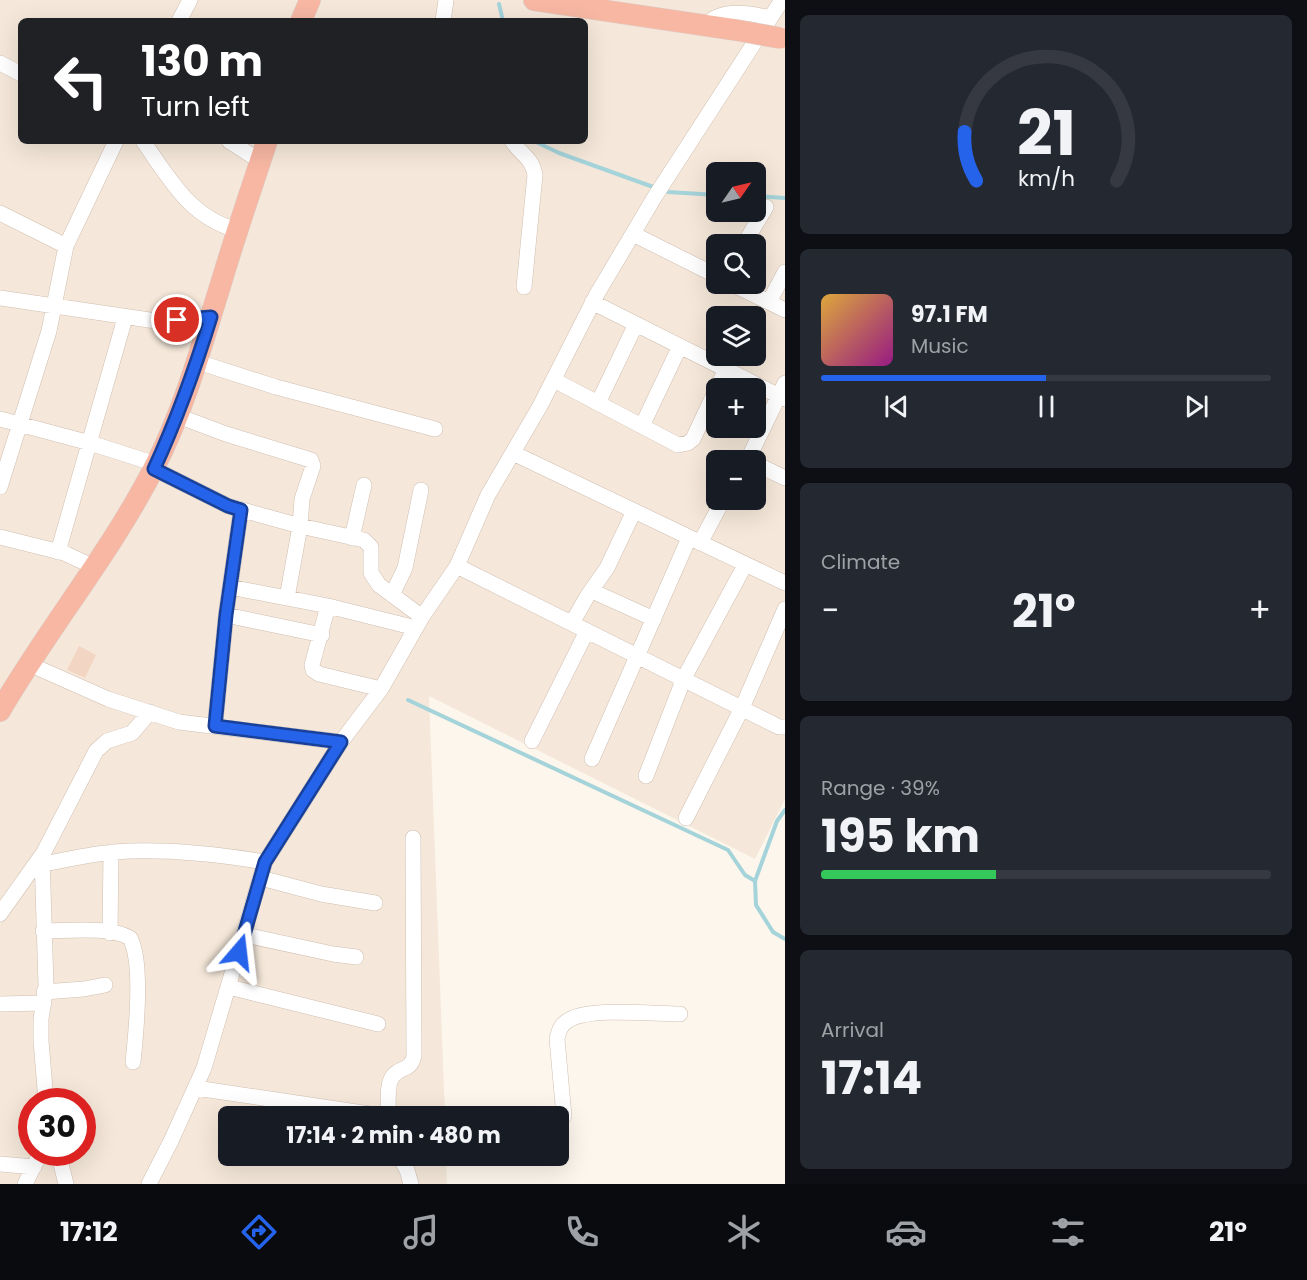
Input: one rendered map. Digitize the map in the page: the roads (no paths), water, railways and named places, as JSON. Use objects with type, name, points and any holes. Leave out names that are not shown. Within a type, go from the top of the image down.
[{"type":"highway","points":[[302,18],[310,0]]},
{"type":"highway","points":[[534,0],[783,38]]},
{"type":"highway","points":[[0,711],[94,567],[155,467],[178,416],[198,362],[264,151]]},
{"type":"street","points":[[181,18],[190,0]]},
{"type":"street","points":[[443,18],[446,0]]},
{"type":"street","points":[[149,1184],[204,1068],[263,870],[341,742],[381,689],[419,622],[457,566],[488,495],[554,380],[592,302],[654,198],[782,0]]},
{"type":"street","points":[[706,26],[716,17],[748,13],[770,18]]},
{"type":"street","points":[[0,63],[18,72]]},
{"type":"street","points":[[0,487],[48,331],[66,246],[115,144]]},
{"type":"street","points":[[145,144],[177,188],[198,212],[212,221],[238,230]]},
{"type":"street","points":[[240,144],[264,151]]},
{"type":"street","points":[[514,144],[531,161],[535,176],[524,287]]},
{"type":"street","points":[[0,213],[66,246]]},
{"type":"street","points":[[633,234],[706,270]]},
{"type":"street","points":[[769,302],[785,272]]},
{"type":"street","points":[[753,294],[785,310]]},
{"type":"street","points":[[0,297],[156,321],[211,317]]},
{"type":"street","points":[[592,302],[726,369],[783,393],[753,450]]},
{"type":"street","points":[[58,552],[125,318]]},
{"type":"street","points":[[598,403],[636,324]]},
{"type":"street","points":[[642,426],[680,346]]},
{"type":"street","points":[[198,362],[276,387],[435,429]]},
{"type":"street","points":[[554,380],[678,445],[688,443],[693,439],[726,369]]},
{"type":"street","points":[[178,416],[226,434],[311,460],[313,466],[302,499],[300,526],[287,598]]},
{"type":"street","points":[[0,419],[90,443],[155,467],[228,506],[369,543],[372,553],[372,573],[379,585],[419,622]]},
{"type":"street","points":[[513,453],[785,583]]},
{"type":"street","points":[[766,469],[785,478]]},
{"type":"street","points":[[352,538],[364,485]]},
{"type":"street","points":[[392,595],[405,568],[421,490]]},
{"type":"street","points":[[215,726],[226,615],[241,510]]},
{"type":"street","points":[[592,759],[654,619],[695,541],[716,510]]},
{"type":"street","points":[[572,623],[607,568],[634,511]]},
{"type":"street","points":[[0,537],[80,559],[94,567]]},
{"type":"street","points":[[646,776],[684,678],[745,565]]},
{"type":"street","points":[[457,566],[779,727],[785,727]]},
{"type":"street","points":[[230,586],[419,622]]},
{"type":"street","points":[[592,591],[654,619]]},
{"type":"street","points":[[328,606],[312,665],[316,672],[381,689]]},
{"type":"street","points":[[686,818],[742,708],[785,609]]},
{"type":"street","points":[[226,615],[322,635]]},
{"type":"street","points":[[532,741],[587,631]]},
{"type":"street","points":[[29,664],[108,699],[179,722],[341,742]]},
{"type":"street","points":[[0,914],[42,859],[96,751],[107,741],[132,733],[150,712]]},
{"type":"street","points":[[389,1106],[392,1076],[411,1066],[414,1056],[413,838]]},
{"type":"street","points":[[42,859],[159,850],[210,854],[263,870],[321,894],[375,903]]},
{"type":"street","points":[[110,933],[111,852]]},
{"type":"street","points":[[42,859],[44,998],[41,1041],[45,1088]]},
{"type":"street","points":[[43,930],[110,933],[127,936],[132,941],[138,1006],[133,1062]]},
{"type":"street","points":[[244,935],[356,957]]},
{"type":"street","points":[[0,1004],[44,998],[105,985]]},
{"type":"street","points":[[229,987],[378,1024]]},
{"type":"street","points":[[563,1106],[557,1039],[560,1027],[568,1020],[594,1013],[680,1014]]},
{"type":"street","points":[[196,1088],[316,1106]]},
{"type":"street","points":[[0,1164],[34,1167],[25,1184]]},
{"type":"street","points":[[62,1166],[66,1184]]},
{"type":"street","points":[[405,1166],[411,1184]]},
{"type":"waterway","points":[[499,4],[502,18]]},
{"type":"waterway","points":[[540,144],[656,188]]},
{"type":"waterway","points":[[663,190],[706,194]]},
{"type":"waterway","points":[[766,197],[785,198]]},
{"type":"waterway","points":[[408,700],[728,850],[745,875],[755,881]]},
{"type":"waterway","points":[[785,810],[777,821],[755,881],[756,905],[773,932],[785,939]]}]
